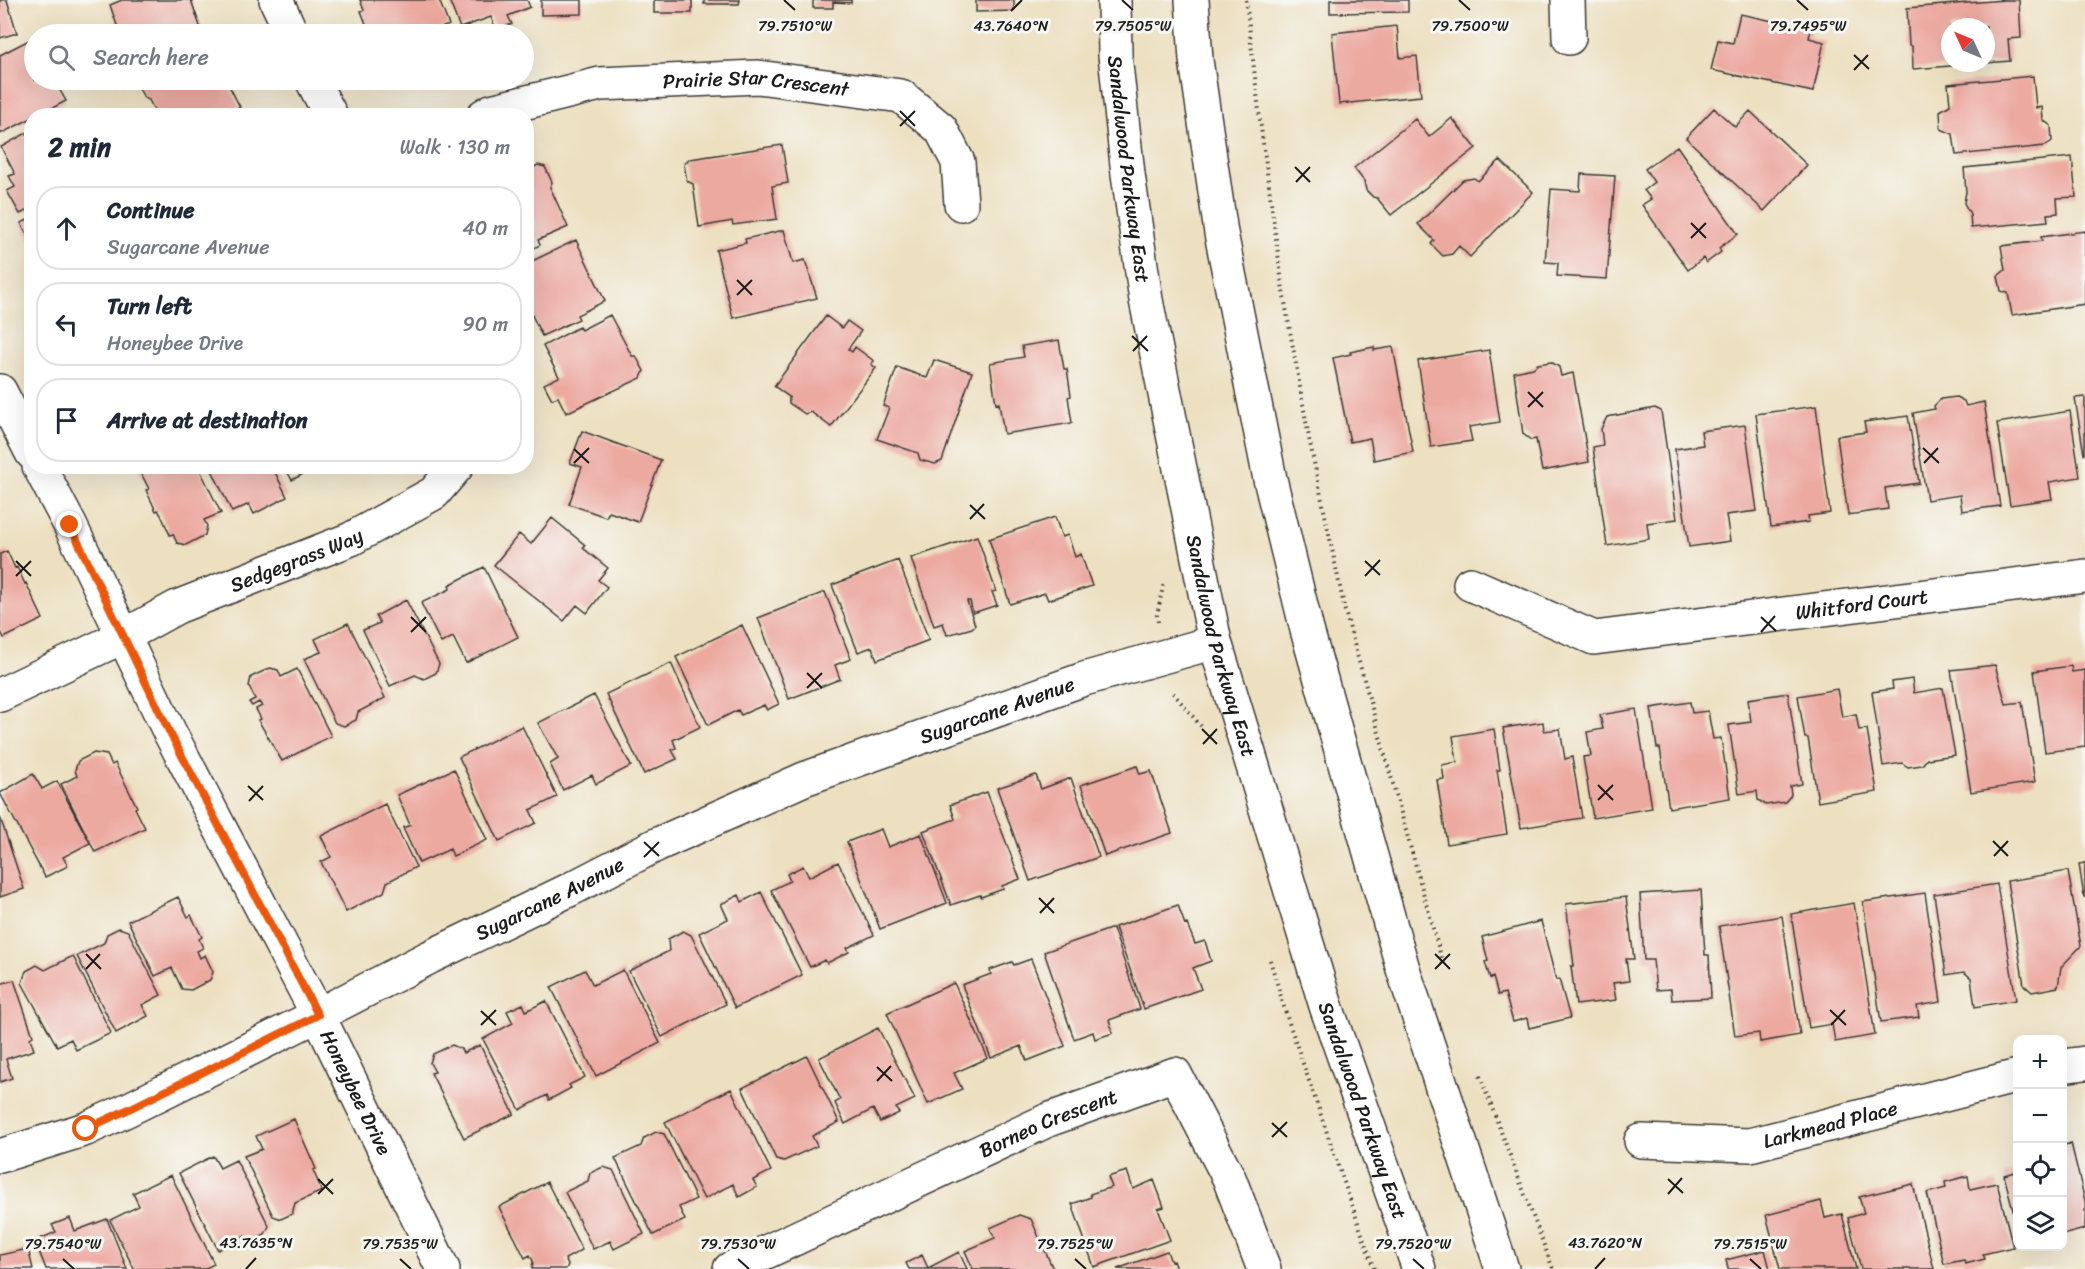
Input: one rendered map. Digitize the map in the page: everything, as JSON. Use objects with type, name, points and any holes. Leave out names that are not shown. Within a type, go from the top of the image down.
[{"type":"street","points":[[276,0],[287,24]]},
{"type":"street","name":"Sandalwood Parkway East","points":[[1114,0],[1115,55],[1128,174],[1146,300],[1215,642],[1326,1006],[1419,1269]]},
{"type":"street","points":[[1192,0],[1196,60],[1221,233],[1270,479],[1307,630],[1403,969],[1502,1269]]},
{"type":"street","points":[[1568,0],[1569,38]]},
{"type":"street","name":"Prairie Star Crescent","points":[[503,108],[600,84],[758,77],[901,96],[942,129],[958,162],[961,204]]},
{"type":"street","points":[[317,90],[327,108]]},
{"type":"street","points":[[0,391],[24,438]]},
{"type":"street","name":"Honeybee Drive","points":[[43,474],[174,741],[318,1015],[443,1269]]},
{"type":"street","name":"Sedgegrass Way","points":[[0,695],[124,636],[177,607],[351,539],[434,493],[450,474]]},
{"type":"street","name":"Whitford Court","points":[[1470,584],[1594,638],[2085,576]]},
{"type":"street","name":"Sugarcane Avenue","points":[[0,1156],[86,1129],[129,1109],[656,845],[804,779],[1084,679],[1215,642]]},
{"type":"street","points":[[2067,1065],[2085,1063]]},
{"type":"street","name":"Borneo Crescent","points":[[730,1269],[1048,1120],[1175,1074],[1229,1178],[1264,1269]]},
{"type":"street","name":"Larkmead Place","points":[[1641,1141],[1750,1145],[2013,1077]]},
{"type":"path","points":[[1246,0],[1283,291],[1345,611],[1445,970]]},
{"type":"path","points":[[1480,1075],[1553,1269]]},
{"type":"building","points":[[0,0],[7,0],[17,33],[0,38]]},
{"type":"building","points":[[122,0],[191,0],[199,24],[117,24],[110,5]]},
{"type":"building","points":[[360,0],[439,0],[449,24],[366,24],[361,11],[364,10]]},
{"type":"building","points":[[449,0],[527,0],[530,7],[508,16],[512,24],[494,24],[491,17],[471,24],[458,24]]},
{"type":"building","points":[[541,0],[582,0],[582,14],[541,15]]},
{"type":"building","points":[[654,0],[692,0],[692,13],[654,13]]},
{"type":"building","points":[[704,0],[740,0],[739,4],[704,4]]},
{"type":"building","points":[[813,0],[851,0],[851,3],[833,2],[833,8],[813,8]]},
{"type":"building","points":[[976,0],[1014,0],[1014,11],[976,12]]},
{"type":"building","points":[[1330,0],[1408,0],[1408,12],[1330,13]]},
{"type":"building","points":[[2019,0],[2021,38],[2008,39],[2010,61],[1995,62],[1995,18],[1941,18],[1941,67],[1913,69],[1907,8]]},
{"type":"building","points":[[1740,14],[1811,29],[1809,38],[1824,42],[1813,92],[1711,70],[1718,40],[1733,43]]},
{"type":"building","points":[[1397,26],[1400,58],[1417,56],[1421,96],[1339,104],[1332,33]]},
{"type":"building","points":[[24,43],[24,90],[60,90],[66,101],[52,108],[24,108],[24,122],[0,134],[0,55]]},
{"type":"building","points":[[2033,76],[2036,108],[2042,107],[2043,120],[2051,126],[2052,141],[2045,146],[1956,155],[1953,134],[1941,129],[1940,111],[1950,105],[1948,84]]},
{"type":"building","points":[[140,90],[231,90],[240,107],[153,108],[149,100],[144,98]]},
{"type":"building","points":[[1714,108],[1735,127],[1750,111],[1807,165],[1764,211],[1686,138]]},
{"type":"building","points":[[1452,118],[1476,148],[1391,215],[1377,198],[1366,190],[1364,181],[1354,168],[1415,119],[1429,137]]},
{"type":"building","points":[[24,134],[24,212],[20,214],[7,191],[15,187],[9,176],[15,174],[1,147]]},
{"type":"building","points":[[782,145],[788,183],[772,186],[777,219],[733,225],[732,221],[699,227],[693,184],[687,181],[684,164],[690,159]]},
{"type":"building","points":[[1677,146],[1738,234],[1719,248],[1721,252],[1706,263],[1703,258],[1688,270],[1642,205],[1651,199],[1644,190],[1654,182],[1645,169]]},
{"type":"building","points":[[2072,157],[2076,197],[2057,198],[2058,213],[2047,214],[2048,221],[1971,228],[1970,214],[1964,203],[1966,192],[1964,168]]},
{"type":"building","points":[[1500,160],[1533,192],[1470,257],[1459,246],[1452,254],[1443,256],[1431,244],[1434,240],[1418,224],[1463,180],[1474,178],[1478,181]]},
{"type":"building","points":[[538,165],[545,167],[552,182],[550,187],[568,227],[538,240],[540,245],[534,248],[534,167]]},
{"type":"building","points":[[1581,174],[1615,176],[1607,279],[1557,276],[1558,263],[1545,262],[1551,189],[1580,191]]},
{"type":"building","points":[[784,230],[793,263],[805,260],[817,298],[733,318],[716,250],[746,243],[745,239]]},
{"type":"building","points":[[2085,231],[2085,304],[2012,315],[2008,293],[2001,291],[1998,276],[2005,270],[2001,246],[2042,241],[2041,237]]},
{"type":"building","points":[[576,240],[605,301],[577,315],[579,319],[542,336],[534,319],[534,260]]},
{"type":"building","points":[[610,315],[632,356],[636,356],[644,371],[641,378],[566,413],[558,397],[552,399],[544,384],[559,377],[543,346],[579,327],[581,330]]},
{"type":"building","points":[[826,316],[842,328],[847,321],[861,331],[848,349],[852,352],[855,347],[874,361],[871,364],[876,368],[831,427],[811,412],[805,414],[789,403],[789,397],[774,386]]},
{"type":"building","points":[[1059,340],[1064,369],[1067,369],[1072,423],[1004,434],[999,403],[996,404],[990,363],[1024,357],[1022,346]]},
{"type":"building","points":[[1374,347],[1374,350],[1393,347],[1413,452],[1374,460],[1370,438],[1350,442],[1333,358]]},
{"type":"building","points":[[1489,350],[1500,422],[1469,427],[1472,441],[1431,447],[1418,361]]},
{"type":"building","points":[[934,360],[972,372],[942,461],[935,464],[920,460],[918,453],[877,439],[889,408],[883,406],[897,367],[927,378]]},
{"type":"building","points":[[1551,362],[1559,367],[1561,376],[1573,373],[1589,462],[1542,471],[1536,439],[1531,440],[1523,434],[1514,372]]},
{"type":"building","points":[[1956,397],[1964,401],[1966,406],[1984,402],[2000,506],[1962,511],[1960,495],[1927,500],[1913,413],[1935,409],[1934,406],[1941,399]]},
{"type":"building","points":[[2085,397],[2085,454],[2084,454],[2075,398]]},
{"type":"building","points":[[1816,406],[1830,513],[1808,516],[1809,522],[1771,527],[1756,414]]},
{"type":"building","points":[[1655,408],[1661,411],[1677,519],[1647,523],[1649,539],[1607,546],[1593,447],[1603,445],[1601,429],[1607,417]]},
{"type":"building","points":[[2070,411],[2080,477],[2049,482],[2052,499],[2010,505],[1997,423]]},
{"type":"building","points":[[1908,416],[1919,483],[1885,488],[1888,509],[1848,515],[1837,436],[1866,432],[1864,422]]},
{"type":"building","points":[[1745,425],[1757,511],[1726,515],[1730,541],[1689,547],[1675,449],[1703,445],[1701,431]]},
{"type":"building","points":[[582,431],[661,460],[638,522],[609,512],[606,517],[569,504],[582,467],[570,463]]},
{"type":"building","points":[[142,474],[202,474],[221,513],[204,520],[207,526],[205,535],[186,545],[177,543],[173,534],[170,535],[158,510],[156,511],[146,490],[149,489]]},
{"type":"building","points":[[214,474],[276,474],[287,497],[254,514],[249,504],[232,512]]},
{"type":"building","points":[[289,474],[303,474],[292,480]]},
{"type":"building","points":[[1055,517],[1062,537],[1068,535],[1075,557],[1081,554],[1092,586],[1048,600],[1045,593],[1010,604],[989,539]]},
{"type":"building","points":[[552,518],[585,545],[583,548],[608,568],[598,580],[607,587],[587,613],[577,605],[564,621],[494,565],[519,534],[531,544]]},
{"type":"building","points":[[977,536],[996,591],[992,592],[997,605],[973,613],[970,601],[967,601],[975,625],[972,628],[947,635],[943,623],[934,626],[911,558]]},
{"type":"building","points":[[7,551],[15,568],[17,567],[26,583],[43,619],[4,638],[0,630],[0,554]]},
{"type":"building","points":[[898,560],[929,640],[877,660],[872,647],[858,652],[832,585]]},
{"type":"building","points":[[484,567],[518,637],[466,663],[453,637],[441,643],[421,603],[450,589],[449,585]]},
{"type":"building","points":[[825,592],[851,659],[835,665],[840,679],[789,699],[758,618]]},
{"type":"building","points":[[406,600],[439,664],[436,673],[424,679],[415,675],[390,686],[363,630],[380,623],[376,616]]},
{"type":"building","points":[[348,623],[385,698],[358,712],[356,720],[344,726],[335,723],[304,659],[321,652],[315,639]]},
{"type":"building","points":[[742,625],[779,704],[767,710],[764,705],[741,715],[738,710],[708,725],[676,657]]},
{"type":"building","points":[[671,663],[700,727],[673,740],[676,748],[672,750],[677,759],[644,774],[606,694]]},
{"type":"building","points":[[1995,665],[2006,704],[2022,702],[2035,782],[1971,792],[1951,670]]},
{"type":"building","points":[[2071,666],[2072,672],[2085,670],[2085,747],[2045,752],[2034,671]]},
{"type":"building","points":[[270,668],[278,670],[281,677],[297,669],[331,736],[282,761],[258,720],[261,719],[256,709],[262,706],[259,702],[252,706],[249,702],[255,699],[249,686],[251,677]]},
{"type":"building","points":[[1912,679],[1914,693],[1943,688],[1955,755],[1927,759],[1922,765],[1908,767],[1902,763],[1883,766],[1872,692],[1893,689],[1892,682]]},
{"type":"building","points":[[1837,689],[1842,717],[1856,714],[1859,730],[1867,729],[1877,792],[1818,802],[1808,738],[1805,738],[1798,696]]},
{"type":"building","points":[[1788,693],[1802,784],[1790,786],[1791,795],[1785,802],[1766,805],[1758,800],[1757,791],[1739,794],[1729,725],[1751,722],[1748,699]]},
{"type":"building","points":[[594,695],[631,766],[596,784],[592,775],[563,790],[550,764],[558,759],[538,723]]},
{"type":"building","points":[[1690,702],[1692,713],[1708,711],[1713,739],[1721,738],[1730,798],[1669,808],[1651,708]]},
{"type":"building","points":[[1636,709],[1652,808],[1593,818],[1583,757],[1591,756],[1587,732],[1603,729],[1600,715]]},
{"type":"building","points":[[1543,722],[1544,731],[1560,729],[1565,759],[1572,757],[1582,818],[1521,828],[1503,728]]},
{"type":"building","points":[[522,726],[557,797],[530,810],[536,823],[499,841],[459,757]]},
{"type":"building","points":[[1494,729],[1500,770],[1497,770],[1507,834],[1447,844],[1437,780],[1444,779],[1442,765],[1457,762],[1453,736]]},
{"type":"building","points":[[94,753],[107,755],[112,765],[115,763],[145,828],[95,852],[61,784],[77,776],[75,770],[78,761]]},
{"type":"building","points":[[1137,766],[1140,774],[1151,771],[1172,833],[1105,856],[1081,785]]},
{"type":"building","points":[[454,769],[487,840],[453,856],[450,849],[419,863],[403,828],[410,825],[397,795]]},
{"type":"building","points":[[33,774],[42,789],[57,781],[90,843],[63,857],[68,866],[45,877],[0,793]]},
{"type":"building","points":[[1036,775],[1041,789],[1071,778],[1099,857],[1030,881],[997,788]]},
{"type":"building","points":[[987,792],[1020,879],[1002,886],[1003,889],[951,905],[923,831],[955,819],[950,805]]},
{"type":"building","points":[[385,804],[416,867],[387,882],[384,892],[346,912],[321,862],[331,857],[321,836]]},
{"type":"building","points":[[0,817],[24,889],[0,897]]},
{"type":"building","points":[[881,829],[888,847],[921,834],[947,903],[880,929],[847,842]]},
{"type":"building","points":[[838,862],[874,935],[847,948],[849,952],[827,963],[825,960],[810,967],[771,890],[790,881],[787,874],[803,866],[809,877]]},
{"type":"building","points":[[2085,863],[2085,897],[2084,897],[2079,864]]},
{"type":"building","points":[[2068,871],[2081,946],[2061,967],[2058,987],[2032,992],[2024,985],[2007,881]]},
{"type":"building","points":[[1997,884],[2016,1000],[1975,1007],[1971,978],[1964,972],[1946,975],[1934,894]]},
{"type":"building","points":[[1701,890],[1705,955],[1709,955],[1711,998],[1672,1000],[1671,989],[1656,990],[1653,960],[1644,960],[1640,894]]},
{"type":"building","points":[[761,892],[802,975],[735,1008],[699,933],[728,919],[721,904],[739,895],[742,902]]},
{"type":"building","points":[[1925,893],[1941,1002],[1917,1006],[1919,1017],[1881,1022],[1863,902]]},
{"type":"building","points":[[178,897],[188,917],[191,915],[202,937],[199,939],[203,948],[197,951],[200,958],[205,955],[213,972],[210,980],[191,990],[182,989],[172,968],[155,976],[128,921]]},
{"type":"building","points":[[1626,897],[1634,959],[1626,959],[1629,981],[1613,983],[1616,1000],[1576,1005],[1571,966],[1574,966],[1566,904]]},
{"type":"building","points":[[1854,903],[1875,1035],[1835,1042],[1832,1024],[1809,1028],[1791,914]]},
{"type":"building","points":[[1178,905],[1195,944],[1205,941],[1211,961],[1193,968],[1201,989],[1144,1009],[1115,927]]},
{"type":"building","points":[[1782,916],[1800,1035],[1760,1042],[1759,1033],[1735,1036],[1719,926]]},
{"type":"building","points":[[1541,921],[1556,980],[1559,979],[1570,1018],[1529,1028],[1527,1018],[1513,1022],[1505,993],[1498,995],[1493,977],[1490,978],[1485,962],[1488,961],[1482,937]]},
{"type":"building","points":[[119,928],[128,931],[161,995],[142,1005],[148,1016],[116,1033],[77,956],[104,943],[107,934]]},
{"type":"building","points":[[1113,928],[1140,1009],[1109,1020],[1113,1033],[1095,1039],[1093,1032],[1074,1039],[1044,952]]},
{"type":"building","points":[[683,931],[691,935],[726,1004],[662,1037],[629,971],[669,951],[668,939]]},
{"type":"building","points":[[73,956],[111,1033],[76,1050],[71,1039],[57,1046],[22,983],[26,971],[37,965],[45,970]]},
{"type":"building","points":[[1031,959],[1065,1046],[1027,1061],[1021,1046],[991,1058],[962,985],[991,974],[990,970],[1012,962],[1014,965]]},
{"type":"building","points":[[585,970],[593,985],[623,970],[660,1043],[596,1076],[551,987]]},
{"type":"building","points":[[14,980],[33,1036],[30,1038],[34,1050],[6,1059],[12,1078],[0,1082],[0,984]]},
{"type":"building","points":[[954,983],[988,1058],[954,1073],[962,1089],[928,1104],[887,1013]]},
{"type":"building","points":[[546,1001],[585,1077],[569,1085],[571,1088],[549,1100],[547,1095],[520,1110],[483,1039],[513,1023],[507,1011],[523,1004],[526,1011]]},
{"type":"building","points":[[878,1028],[915,1099],[896,1108],[899,1113],[880,1122],[873,1109],[845,1124],[835,1103],[840,1100],[819,1058]]},
{"type":"building","points":[[452,1045],[461,1049],[463,1053],[480,1045],[514,1114],[464,1138],[431,1073],[435,1072],[430,1063],[433,1054]]},
{"type":"building","points":[[807,1056],[839,1122],[812,1136],[817,1146],[784,1161],[776,1159],[742,1088]]},
{"type":"building","points":[[731,1089],[771,1171],[753,1180],[757,1187],[739,1197],[733,1184],[704,1199],[665,1122]]},
{"type":"building","points":[[294,1119],[316,1169],[313,1170],[322,1191],[295,1203],[292,1214],[281,1219],[273,1216],[244,1156],[262,1149],[256,1136]]},
{"type":"building","points":[[656,1132],[664,1134],[696,1199],[679,1207],[685,1220],[653,1235],[615,1158],[641,1146],[644,1138]]},
{"type":"building","points":[[2071,1143],[2085,1201],[2085,1229],[2067,1234],[2067,1197],[2067,1144]]},
{"type":"building","points":[[213,1156],[220,1168],[236,1160],[269,1226],[265,1234],[253,1240],[244,1236],[218,1250],[179,1173]]},
{"type":"building","points":[[603,1167],[613,1170],[644,1234],[614,1249],[610,1241],[593,1249],[565,1192],[588,1181],[590,1173]]},
{"type":"building","points":[[1127,1171],[1133,1189],[1154,1180],[1164,1207],[1158,1209],[1170,1240],[1094,1267],[1072,1204],[1091,1197],[1090,1194],[1112,1187],[1108,1177]]},
{"type":"building","points":[[2013,1172],[2013,1210],[2004,1175]]},
{"type":"building","points":[[171,1175],[214,1264],[204,1269],[134,1269],[110,1220],[139,1206],[133,1193]]},
{"type":"building","points":[[1968,1176],[1970,1189],[1997,1183],[2013,1247],[1983,1254],[1985,1259],[1965,1264],[1964,1260],[1944,1264],[1927,1193],[1946,1188],[1945,1182]]},
{"type":"building","points":[[547,1182],[582,1250],[565,1259],[568,1265],[566,1269],[532,1269],[533,1261],[530,1255],[525,1258],[499,1207]]},
{"type":"building","points":[[1913,1184],[1934,1269],[1861,1269],[1848,1218],[1864,1213],[1859,1197]]},
{"type":"building","points":[[1821,1201],[1825,1218],[1842,1214],[1856,1269],[1780,1269],[1766,1215]]},
{"type":"building","points":[[1019,1215],[1031,1219],[1053,1269],[973,1269],[965,1251],[995,1238],[990,1228]]},
{"type":"building","points":[[70,1218],[75,1231],[107,1219],[127,1269],[46,1269],[35,1241],[56,1232],[52,1225]]},
{"type":"building","points":[[28,1249],[33,1269],[0,1269],[0,1255]]},
{"type":"building","points":[[1765,1250],[1770,1269],[1728,1269],[1726,1260]]},
{"type":"building","points":[[1167,1251],[1176,1269],[1117,1269]]},
{"type":"building","points":[[959,1252],[967,1269],[909,1269],[906,1263],[922,1255],[928,1268]]},
{"type":"route","points":[[70,525],[169,731],[318,1015],[86,1129]]}]
